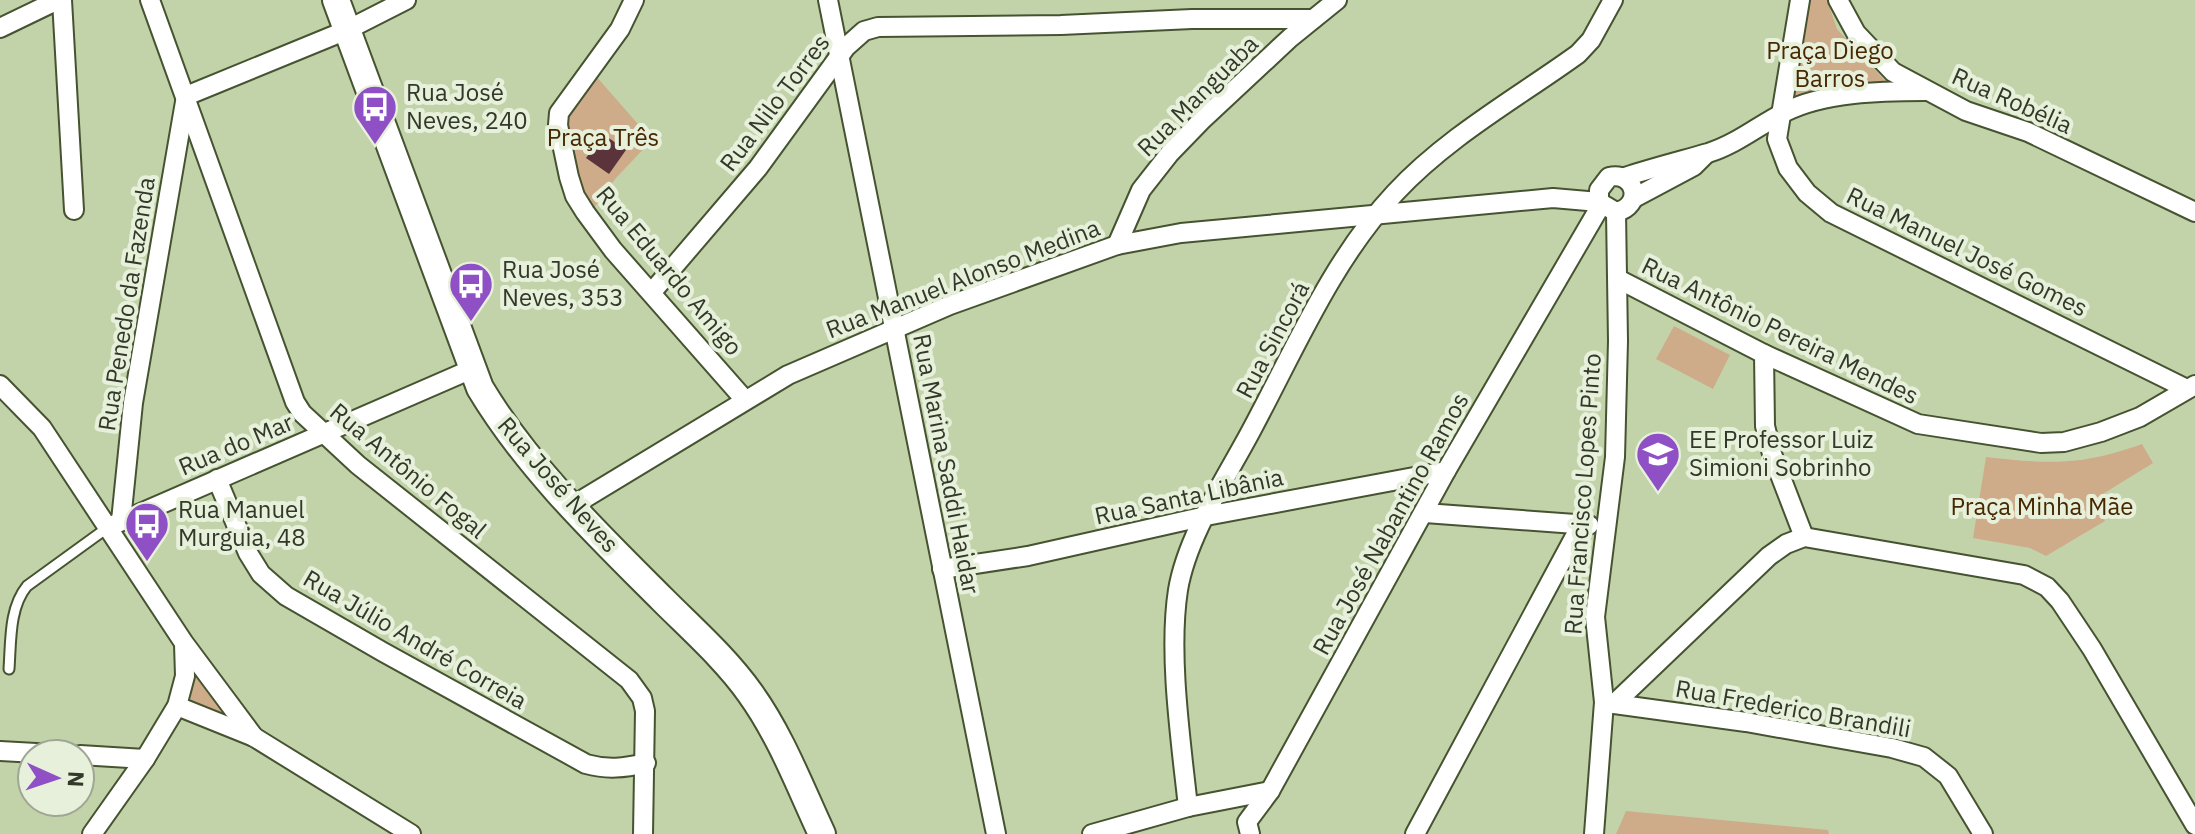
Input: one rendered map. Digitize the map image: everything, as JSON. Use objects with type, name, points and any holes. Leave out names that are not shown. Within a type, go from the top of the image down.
[{"type":"street","points":[[0,28],[60,0],[74,210]]},
{"type":"street","name":"Rua Antônio Fogal","points":[[150,0],[295,402],[323,434],[358,465],[629,680],[642,698],[645,711],[643,834]]},
{"type":"street","name":"Rua José Neves","points":[[336,0],[472,369],[502,424],[572,506],[749,691],[770,725],[822,834]]},
{"type":"street","points":[[186,96],[347,30],[406,0]]},
{"type":"street","name":"Rua Eduardo Amigo","points":[[634,0],[620,29],[560,110],[558,125],[575,196],[613,250],[745,400]]},
{"type":"street","name":"Rua Marina Saddi Haidar","points":[[828,0],[996,834]]},
{"type":"street","name":"Rua Manguaba","points":[[1117,245],[1141,190],[1170,153],[1201,121],[1337,0]]},
{"type":"street","name":"Rua Sincorá","points":[[1188,807],[1177,693],[1175,623],[1178,589],[1185,561],[1206,516],[1337,272],[1375,216],[1396,191],[1430,161],[1578,54],[1591,40],[1613,0]]},
{"type":"street","points":[[1782,113],[1800,0]]},
{"type":"street","name":"Rua Robélia","points":[[1838,0],[1856,33],[1893,72],[1966,111],[2028,132],[2195,212]]},
{"type":"street","name":"Rua Nilo Torres","points":[[652,292],[758,168],[853,39],[864,31],[878,27],[1313,19]]},
{"type":"street","name":"Rua Manuel Alonso Medina","points":[[572,506],[788,375],[895,328],[1117,245],[1181,233],[1553,198],[1617,176],[1625,177],[1688,156],[1708,153],[1745,137],[1795,107],[1890,91],[1929,91]]},
{"type":"street","name":"Rua Penedo da Fazenda","points":[[114,524],[186,96]]},
{"type":"street","name":"Rua Manuel José Gomes","points":[[1782,113],[1777,139],[1788,168],[1807,193],[1831,213],[2191,387]]},
{"type":"street","name":"Rua Manuel Alonso Medina","points":[[1553,198],[1615,206],[1694,166],[1708,153]]},
{"type":"street","points":[[1602,182],[1598,194],[1615,206],[1631,183],[1625,177]]},
{"type":"street","name":"Rua José Nabantino Ramos","points":[[1245,830],[1270,791],[1446,471],[1581,236],[1615,206]]},
{"type":"street","name":"Rua Francisco Lopes Pinto","points":[[1594,834],[1609,703],[1595,617],[1615,457],[1618,279],[1615,206]]},
{"type":"street","name":"Rua Antônio Pereira Mendes","points":[[1618,279],[1764,354],[1918,424],[2041,443],[2064,442],[2140,417],[2191,387]]},
{"type":"street","points":[[1764,354],[1765,426],[1772,454],[1804,537]]},
{"type":"street","name":"Rua do Mar","points":[[114,524],[472,369]]},
{"type":"street","points":[[3,394],[42,428],[114,524],[184,643],[254,737]]},
{"type":"street","name":"Rua Santa Libânia","points":[[942,569],[1028,556],[1206,516],[1446,471]]},
{"type":"street","name":"Rua Júlio André Correia","points":[[217,479],[248,553],[261,574],[286,596],[586,764],[617,769],[646,763]]},
{"type":"street","points":[[1425,513],[1608,527]]},
{"type":"street","points":[[1415,834],[1581,525]]},
{"type":"street","points":[[1609,703],[1769,556],[1786,544],[1804,537],[2024,575],[2047,587],[2060,601],[2194,821]]},
{"type":"street","points":[[92,834],[145,759],[177,706],[185,676],[184,643]]},
{"type":"street","name":"Rua Frederico Brandili","points":[[1609,703],[1790,730],[1892,748],[1924,757],[1948,776],[1983,834]]},
{"type":"street","points":[[177,706],[254,737],[411,834]]},
{"type":"street","points":[[96,756],[145,759]]},
{"type":"street","points":[[1092,834],[1188,807],[1270,791]]},
{"type":"lane","points":[[9,669],[18,596],[27,586],[114,524]]},
{"type":"green space","name":"Praça Diego Barros","points":[[1810,0],[1827,0],[1837,29],[1888,84],[1789,106],[1802,56]]},
{"type":"green space","name":"Praça Três","points":[[595,75],[652,140],[616,178],[594,208],[575,167],[565,124],[573,104]]},
{"type":"green space","points":[[1674,326],[1730,355],[1713,389],[1656,359]]},
{"type":"green space","name":"Praça Minha Mãe","points":[[2142,444],[2153,463],[2093,500],[2105,521],[2046,556],[2030,548],[1973,538],[1986,457],[2028,461],[2082,460]]},
{"type":"green space","points":[[195,671],[233,722],[190,702]]},
{"type":"green space","points":[[1626,811],[1828,830],[1829,834],[1616,834]]},
{"type":"building","points":[[603,134],[626,150],[609,174],[586,158]]},
{"type":"place","name":"Rua José Neves, 240","points":[[375,146]]},
{"type":"place","name":"Rua José Neves, 353","points":[[471,323]]},
{"type":"place","name":"EE Professor Luiz Simioni Sobrinho","points":[[1658,493]]},
{"type":"place","name":"Rua Manuel Murguia, 48","points":[[147,563]]}]
